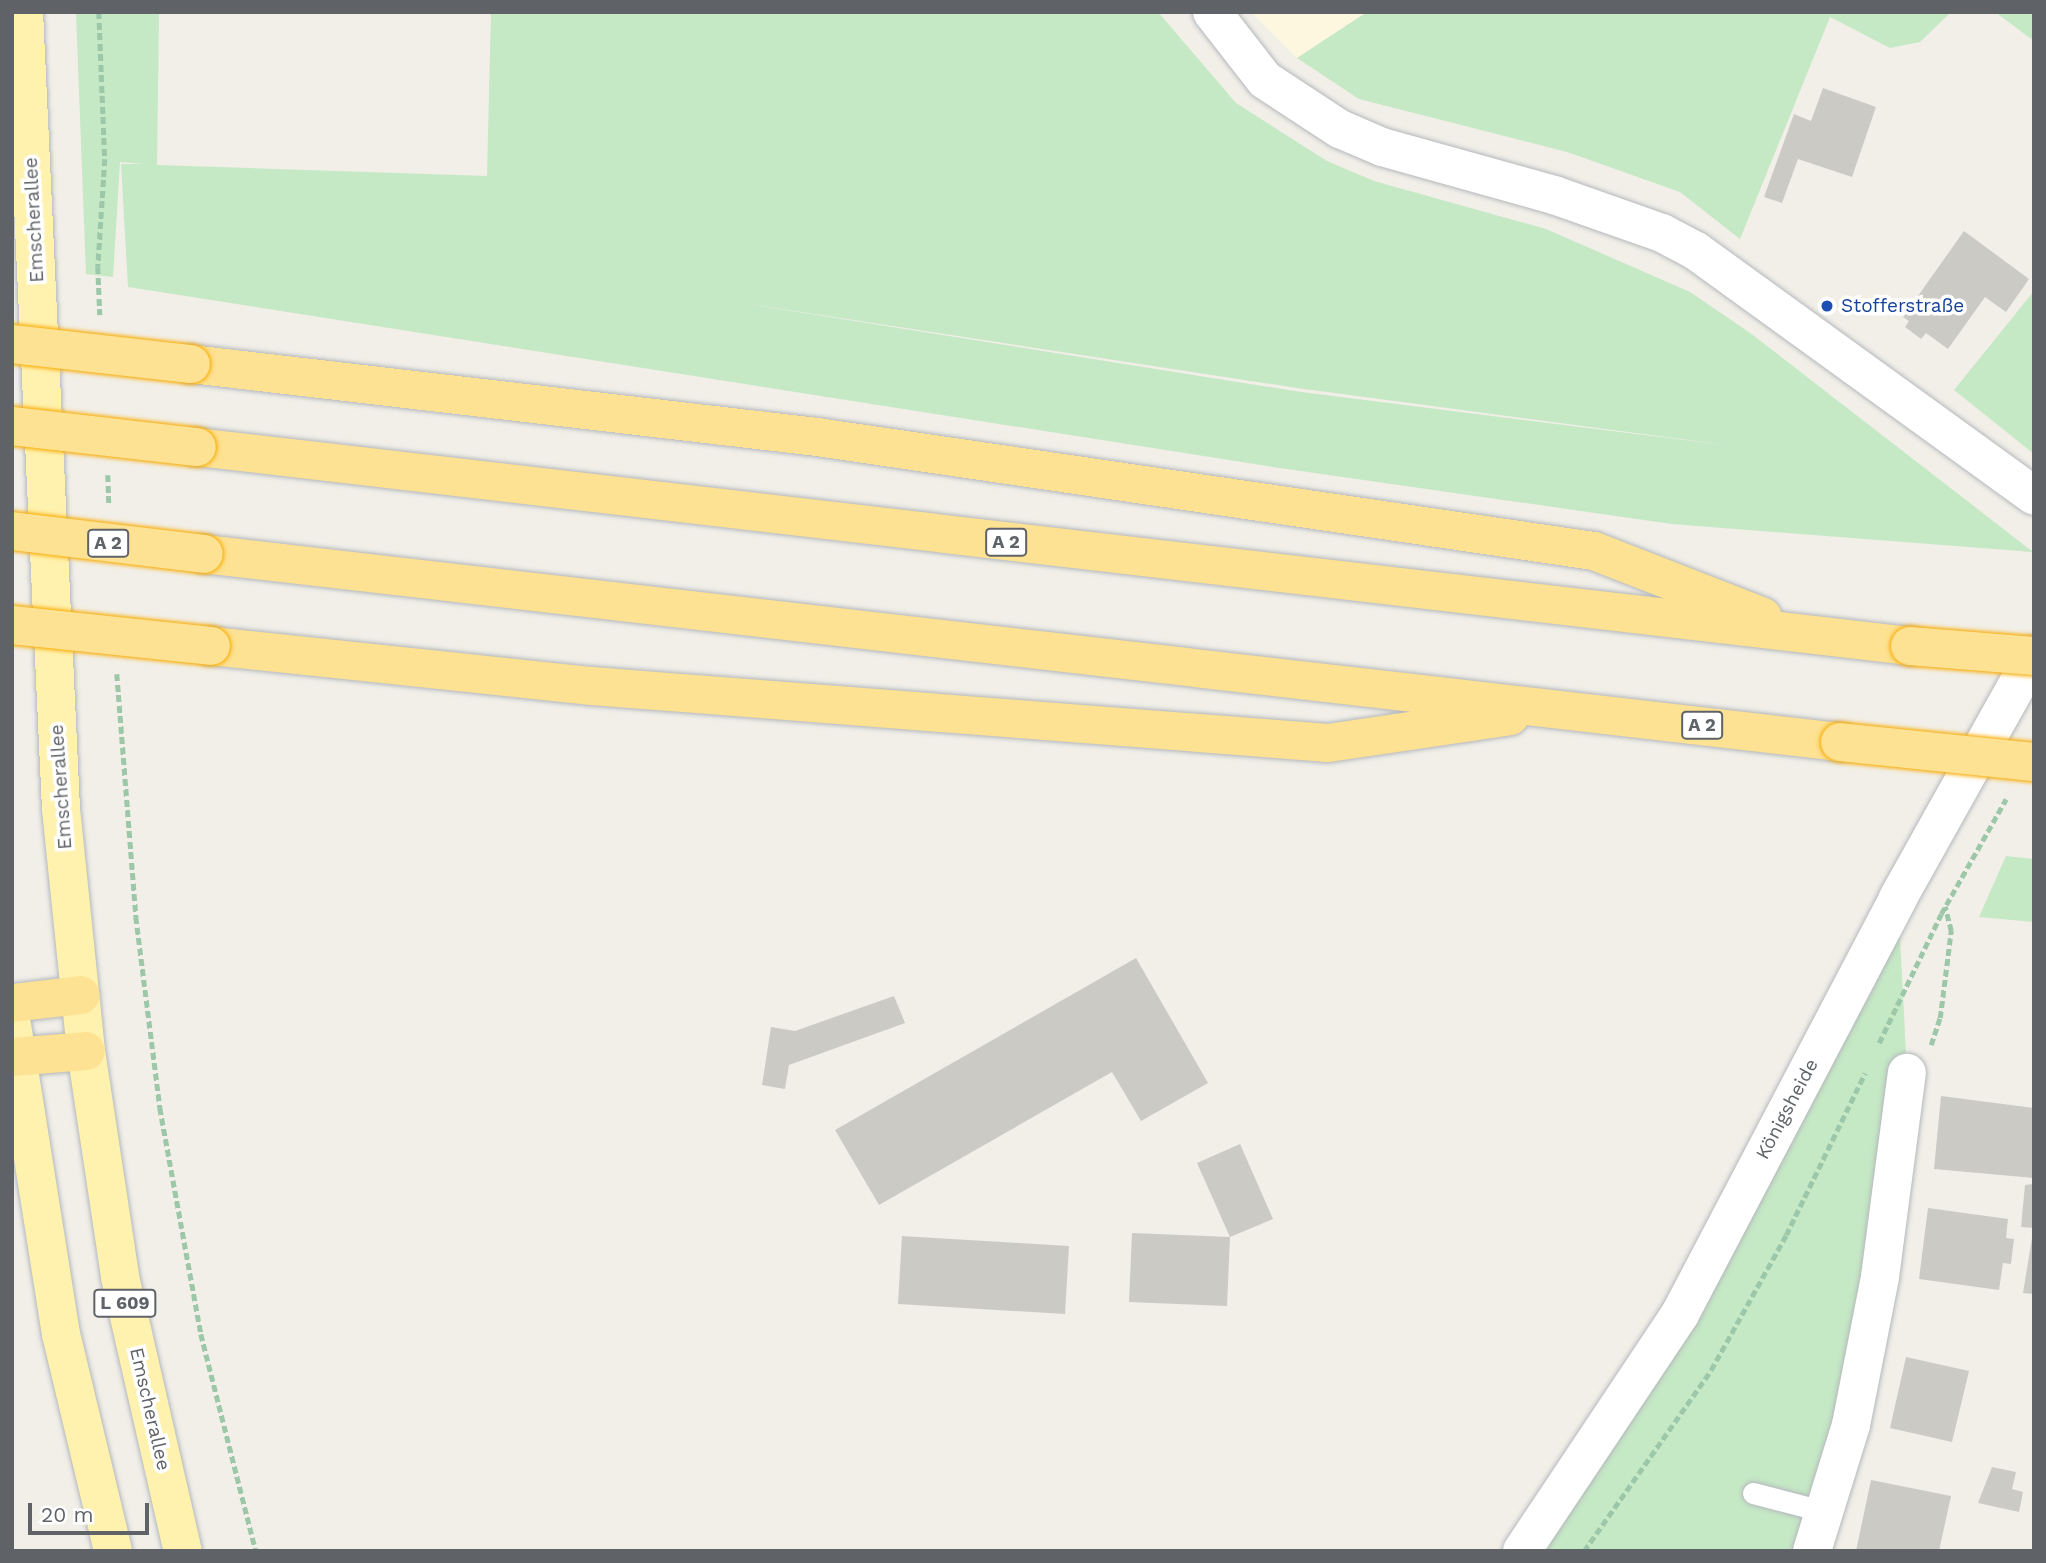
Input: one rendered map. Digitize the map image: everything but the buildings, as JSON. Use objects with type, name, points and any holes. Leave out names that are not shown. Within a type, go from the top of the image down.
[{"type":"highway","points":[[12,344],[817,437],[1594,551],[1814,636]]},
{"type":"highway","name":"A 2","points":[[12,426],[1814,636],[2034,656]]},
{"type":"highway","name":"A 2","points":[[12,531],[1564,708],[1840,742],[2024,774]]},
{"type":"highway","points":[[12,625],[592,686],[1328,743],[1564,708]]},
{"type":"highway","points":[[12,1003],[81,995]]},
{"type":"highway","points":[[14,1046],[86,1051]]},
{"type":"main road","name":"Emscherallee","points":[[24,12],[61,809],[86,1051],[120,1277],[183,1551]]},
{"type":"main road","points":[[14,1046],[61,1334],[113,1551]]},
{"type":"street","points":[[1212,12],[1265,80],[1340,129],[1382,147],[1554,195],[1662,233],[1696,251],[2034,496]]},
{"type":"street","name":"Königsheide","points":[[1522,1551],[1680,1314],[1904,886],[2034,656]]},
{"type":"street","points":[[1812,1551],[1851,1425],[1880,1278],[1907,1073]]},
{"type":"lane","points":[[1753,1493],[1826,1512]]},
{"type":"path","points":[[99,12],[105,159],[98,267],[101,321]]},
{"type":"path","points":[[108,472],[110,513]]},
{"type":"path","points":[[117,664],[136,917],[160,1108],[201,1334],[256,1551]]},
{"type":"path","points":[[1876,1050],[1945,906],[2024,774]]},
{"type":"path","points":[[1934,1041],[1951,930],[1945,906]]},
{"type":"path","points":[[1584,1551],[1711,1370],[1786,1236],[1871,1061]]},
{"type":"shaded area","points":[[1251,12],[1367,12],[1297,58]]},
{"type":"green space","points":[[76,12],[159,12],[157,165],[487,176],[491,12],[1158,12],[1236,103],[1327,161],[1374,181],[1546,229],[1690,292],[1753,335],[2033,552],[1672,524],[1273,467],[128,287],[121,164],[143,164],[120,162],[113,277],[86,274]],"holes":[[[729,301],[1297,388],[1741,447],[1301,392]]]},
{"type":"green space","points":[[1367,12],[1951,12],[1920,42],[1890,48],[1830,17],[1740,239],[1680,192],[1567,152],[1359,99],[1297,58]]},
{"type":"green space","points":[[1995,12],[2034,12],[2034,41]]},
{"type":"green space","points":[[2034,291],[2034,454],[1954,390]]},
{"type":"green space","points":[[2006,856],[2034,859],[2034,922],[1979,917]]},
{"type":"green space","points":[[1898,898],[1907,1073],[1812,1551],[1522,1551]]},
{"type":"place","name":"Stofferstraße","points":[[1827,306]]}]
